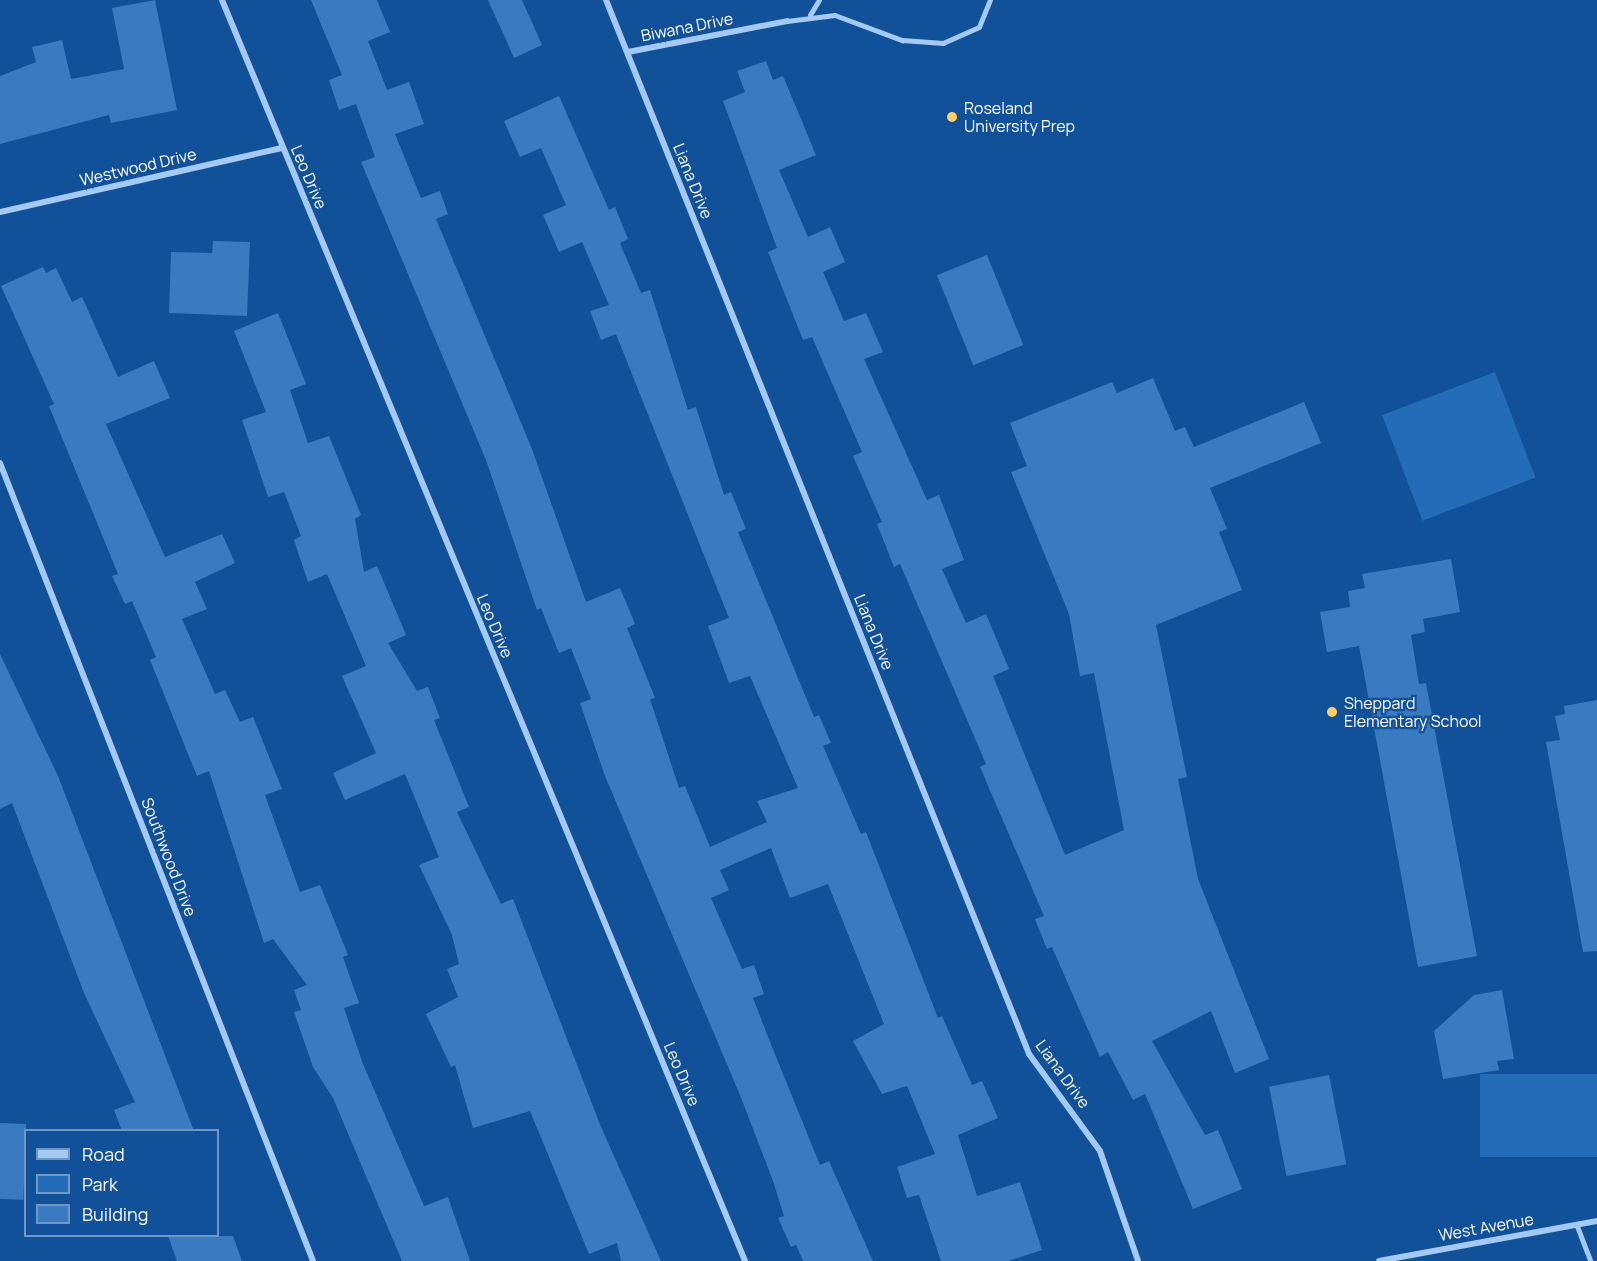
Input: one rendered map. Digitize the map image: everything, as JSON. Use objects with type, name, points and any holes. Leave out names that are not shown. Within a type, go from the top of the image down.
[{"type":"street","name":"Leo Drive","points":[[222,0],[745,1261]]},
{"type":"street","name":"Liana Drive","points":[[606,0],[1029,1054],[1100,1150],[1138,1261]]},
{"type":"street","name":"Biwana Drive","points":[[628,52],[787,21]]},
{"type":"street","name":"Westwood Drive","points":[[0,212],[282,148]]},
{"type":"street","name":"Southwood Drive","points":[[0,463],[313,1261]]},
{"type":"street","name":"West Avenue","points":[[1379,1261],[1597,1221]]},
{"type":"lane","points":[[810,15],[819,0]]},
{"type":"lane","points":[[787,21],[810,15],[835,15],[902,40],[943,43],[979,27],[990,0]]},
{"type":"lane","points":[[1577,1225],[1591,1261]]},
{"type":"green space","points":[[1495,372],[1535,477],[1423,521],[1382,415]]},
{"type":"green space","points":[[1480,1074],[1597,1074],[1597,1157],[1480,1157]]},
{"type":"building","points":[[155,0],[177,110],[111,123],[109,115],[0,144],[0,76],[36,62],[32,47],[62,40],[71,79],[124,69],[112,8]]},
{"type":"building","points":[[311,0],[377,0],[390,32],[368,41],[387,90],[409,82],[424,124],[395,134],[421,198],[440,191],[448,214],[436,219],[532,449],[586,602],[620,588],[635,624],[627,628],[655,698],[650,699],[679,788],[685,786],[710,847],[767,822],[757,801],[798,788],[750,676],[729,683],[708,626],[729,618],[616,334],[601,340],[590,311],[609,305],[582,242],[559,252],[543,215],[566,205],[541,148],[520,157],[504,121],[559,96],[609,210],[615,207],[628,239],[620,243],[641,293],[650,290],[688,410],[696,407],[724,495],[731,492],[746,529],[738,532],[814,717],[819,715],[831,743],[823,746],[861,834],[866,832],[938,1018],[942,1016],[972,1085],[982,1081],[998,1118],[958,1135],[977,1196],[1020,1182],[1042,1250],[1008,1261],[941,1261],[919,1195],[907,1198],[897,1167],[935,1154],[907,1086],[882,1094],[853,1041],[884,1024],[828,884],[790,898],[771,848],[720,870],[729,890],[711,898],[742,969],[754,965],[764,994],[753,998],[772,1047],[820,1165],[829,1161],[873,1261],[803,1261],[796,1245],[791,1247],[778,1218],[784,1216],[773,1181],[740,1095],[605,776],[580,703],[591,699],[571,648],[559,653],[541,608],[537,610],[486,460],[361,162],[375,157],[356,104],[339,110],[329,80],[342,75]]},
{"type":"building","points":[[488,0],[522,0],[542,45],[514,58]]},
{"type":"building","points":[[766,61],[773,80],[783,76],[816,155],[779,170],[808,237],[830,227],[845,262],[823,272],[844,321],[866,313],[883,352],[864,359],[927,500],[939,495],[964,560],[942,569],[966,623],[986,614],[1009,669],[993,676],[1065,855],[1124,830],[1094,673],[1080,676],[1069,614],[1011,472],[1027,466],[1010,423],[1112,382],[1117,393],[1153,378],[1175,431],[1185,427],[1194,447],[1304,402],[1321,443],[1210,488],[1227,529],[1219,532],[1242,590],[1156,625],[1187,777],[1178,779],[1198,879],[1269,1059],[1235,1073],[1211,1011],[1152,1041],[1205,1135],[1218,1130],[1242,1189],[1193,1209],[1145,1094],[1133,1100],[1108,1052],[1100,1057],[1052,947],[1047,949],[1035,919],[1044,916],[980,767],[986,764],[900,564],[894,567],[877,524],[882,522],[853,456],[862,452],[812,337],[803,340],[768,252],[777,248],[723,101],[745,92],[737,71]]},
{"type":"building","points":[[213,241],[250,242],[247,316],[169,313],[171,252],[212,253]]},
{"type":"building","points":[[987,255],[1023,345],[973,365],[937,275]]},
{"type":"building","points":[[43,267],[46,273],[56,268],[72,302],[82,297],[118,377],[154,361],[170,398],[106,424],[165,557],[222,534],[235,563],[195,582],[207,609],[182,619],[215,694],[225,690],[240,722],[253,717],[282,789],[265,795],[300,892],[320,885],[348,955],[343,957],[359,1003],[344,1008],[363,1064],[424,1206],[448,1197],[470,1261],[402,1261],[333,1098],[313,1067],[294,1012],[301,1010],[294,990],[307,985],[273,939],[264,943],[209,771],[197,776],[150,660],[156,657],[132,601],[125,604],[112,576],[118,574],[49,406],[54,404],[1,286]]},
{"type":"building","points":[[278,313],[306,384],[290,390],[308,443],[329,436],[361,515],[355,519],[364,572],[377,566],[406,635],[388,643],[417,691],[428,687],[440,718],[434,720],[469,807],[457,812],[501,904],[513,899],[601,1127],[661,1261],[621,1261],[617,1243],[589,1254],[530,1111],[473,1128],[455,1065],[451,1067],[426,1014],[458,997],[447,969],[459,964],[452,935],[419,865],[439,857],[405,774],[345,800],[333,773],[376,753],[342,676],[366,666],[327,574],[308,582],[294,540],[301,536],[284,492],[268,497],[242,420],[266,412],[234,331]]},
{"type":"building","points":[[1451,559],[1460,612],[1423,619],[1425,632],[1411,635],[1419,684],[1426,683],[1477,956],[1418,967],[1359,646],[1327,652],[1320,612],[1350,607],[1348,591],[1365,588],[1362,574]]},
{"type":"building","points":[[0,654],[58,776],[193,1129],[121,1129],[114,1110],[135,1102],[84,993],[12,803],[0,809]]},
{"type":"building","points":[[1597,700],[1597,951],[1583,952],[1546,742],[1560,740],[1555,716],[1565,714],[1564,706]]},
{"type":"building","points":[[1502,990],[1514,1059],[1497,1061],[1499,1070],[1443,1079],[1434,1031],[1474,995]]},
{"type":"building","points":[[1329,1075],[1346,1164],[1286,1176],[1269,1087]]},
{"type":"building","points":[[0,1123],[26,1124],[24,1129],[23,1200],[0,1199]]},
{"type":"building","points":[[233,1236],[242,1261],[177,1261],[168,1237]]},
{"type":"place","name":"Roseland University Prep","points":[[952,117]]},
{"type":"place","name":"Sheppard Elementary School","points":[[1332,712]]}]
